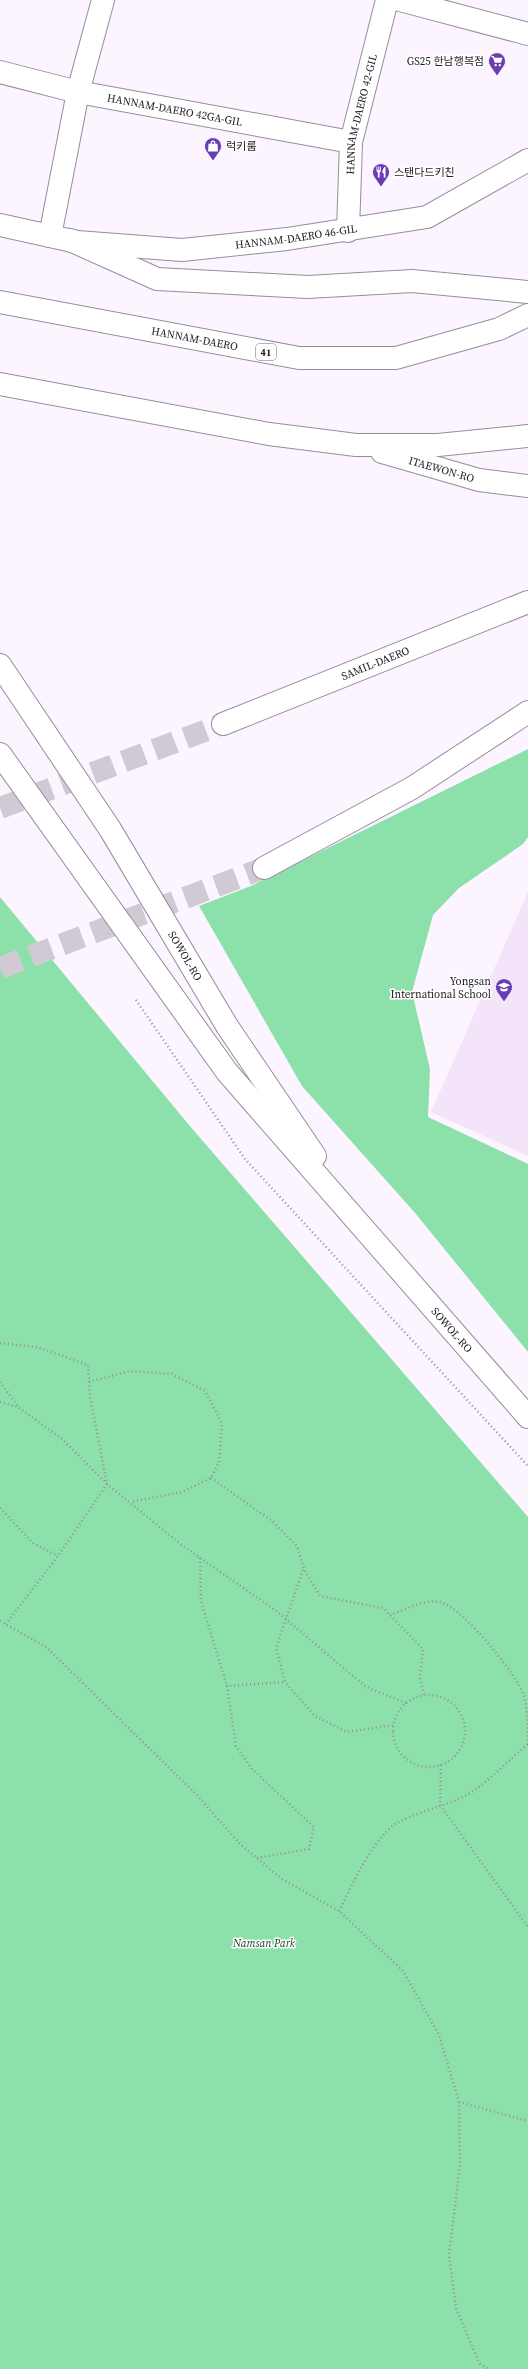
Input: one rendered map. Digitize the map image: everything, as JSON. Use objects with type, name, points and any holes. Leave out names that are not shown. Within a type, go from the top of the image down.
[{"type":"main road","points":[[103,0],[78,92],[60,238],[157,279],[308,286],[412,281],[528,292]]},
{"type":"main road","name":"HANNAM-DAERO 42-GIL","points":[[348,231],[352,142],[387,0]]},
{"type":"main road","points":[[400,0],[454,8],[528,34]]},
{"type":"main road","name":"HANNAM-DAERO 42GA-GIL","points":[[0,72],[78,92],[352,142]]},
{"type":"main road","name":"HANNAM-DAERO 46-GIL","points":[[0,225],[60,238],[182,250],[348,231],[427,217],[528,160]]},
{"type":"main road","name":"HANNAM-DAERO","points":[[0,302],[299,358],[396,358],[499,329],[528,315]]},
{"type":"main road","points":[[0,384],[269,434],[356,445],[438,445],[528,436]]},
{"type":"main road","name":"ITAEWON-RO","points":[[356,445],[479,480],[528,486]]},
{"type":"main road","name":"SAMIL-DAERO","points":[[223,724],[528,602]]},
{"type":"main road","name":"SOWOL-RO","points":[[0,665],[110,829],[226,1026],[375,1244]]},
{"type":"main road","points":[[264,868],[412,788],[528,712]]},
{"type":"main road","name":"SOWOL-RO","points":[[0,754],[227,1072],[375,1244],[528,1417]]},
{"type":"path","points":[[0,1343],[37,1347],[88,1365],[89,1382],[107,1484],[58,1556],[6,1624]]},
{"type":"path","points":[[89,1382],[130,1371],[172,1374],[205,1391],[222,1423],[219,1462],[211,1478],[182,1492],[130,1502]]},
{"type":"path","points":[[0,1382],[18,1407],[62,1438],[107,1484],[200,1558],[286,1620],[366,1687],[406,1703]]},
{"type":"path","points":[[0,1402],[18,1407]]},
{"type":"path","points":[[211,1478],[272,1521],[297,1546],[304,1569],[320,1596],[383,1608],[390,1615],[423,1649],[420,1678],[424,1694]]},
{"type":"path","points":[[0,1508],[33,1543],[58,1556]]},
{"type":"path","points":[[200,1558],[201,1601],[227,1686],[236,1746],[252,1769],[314,1826],[309,1849],[257,1858]]},
{"type":"path","points":[[304,1569],[276,1648],[285,1682],[316,1716],[347,1732],[393,1725]]},
{"type":"path","points":[[339,1911],[360,1869],[390,1828],[440,1805],[460,1798],[490,1778],[528,1744],[524,1696],[504,1662],[471,1624],[441,1602],[431,1602],[390,1615]]},
{"type":"path","points":[[0,1621],[46,1647],[196,1794],[239,1843],[282,1879],[339,1911],[403,1971],[439,2035],[459,2102],[460,2165],[449,2255],[456,2308],[479,2363],[488,2369]]},
{"type":"path","points":[[227,1686],[285,1682]]},
{"type":"path","points":[[424,1694],[438,1695],[449,1701],[458,1710],[464,1722],[465,1735],[460,1748],[453,1758],[441,1765],[429,1767],[416,1765],[406,1759],[397,1749],[393,1737],[393,1725],[398,1712],[406,1703],[424,1694]]},
{"type":"path","points":[[441,1765],[440,1805],[528,1927]]},
{"type":"path","points":[[459,2102],[528,2121]]},
{"type":"shaded area","name":"Yongsan International School","points":[[528,892],[528,1156],[431,1112]]},
{"type":"green space","points":[[528,749],[528,837],[523,844],[459,888],[433,915],[412,992],[430,1069],[428,1117],[528,1164],[528,1352],[416,1214],[302,1086],[199,906],[251,886]]},
{"type":"green space","name":"Namsan Park","points":[[0,897],[189,1125],[528,1517],[528,2369],[0,2369]]},
{"type":"tunnel","points":[[0,808],[223,724]]},
{"type":"tunnel","points":[[0,968],[264,868]]},
{"type":"place","name":"GS25 한남행복점","points":[[497,76]]},
{"type":"place","name":"럭키룸","points":[[213,161]]},
{"type":"place","name":"스탠다드키친","points":[[381,187]]},
{"type":"place","name":"Yongsan International School","points":[[504,1002]]}]
